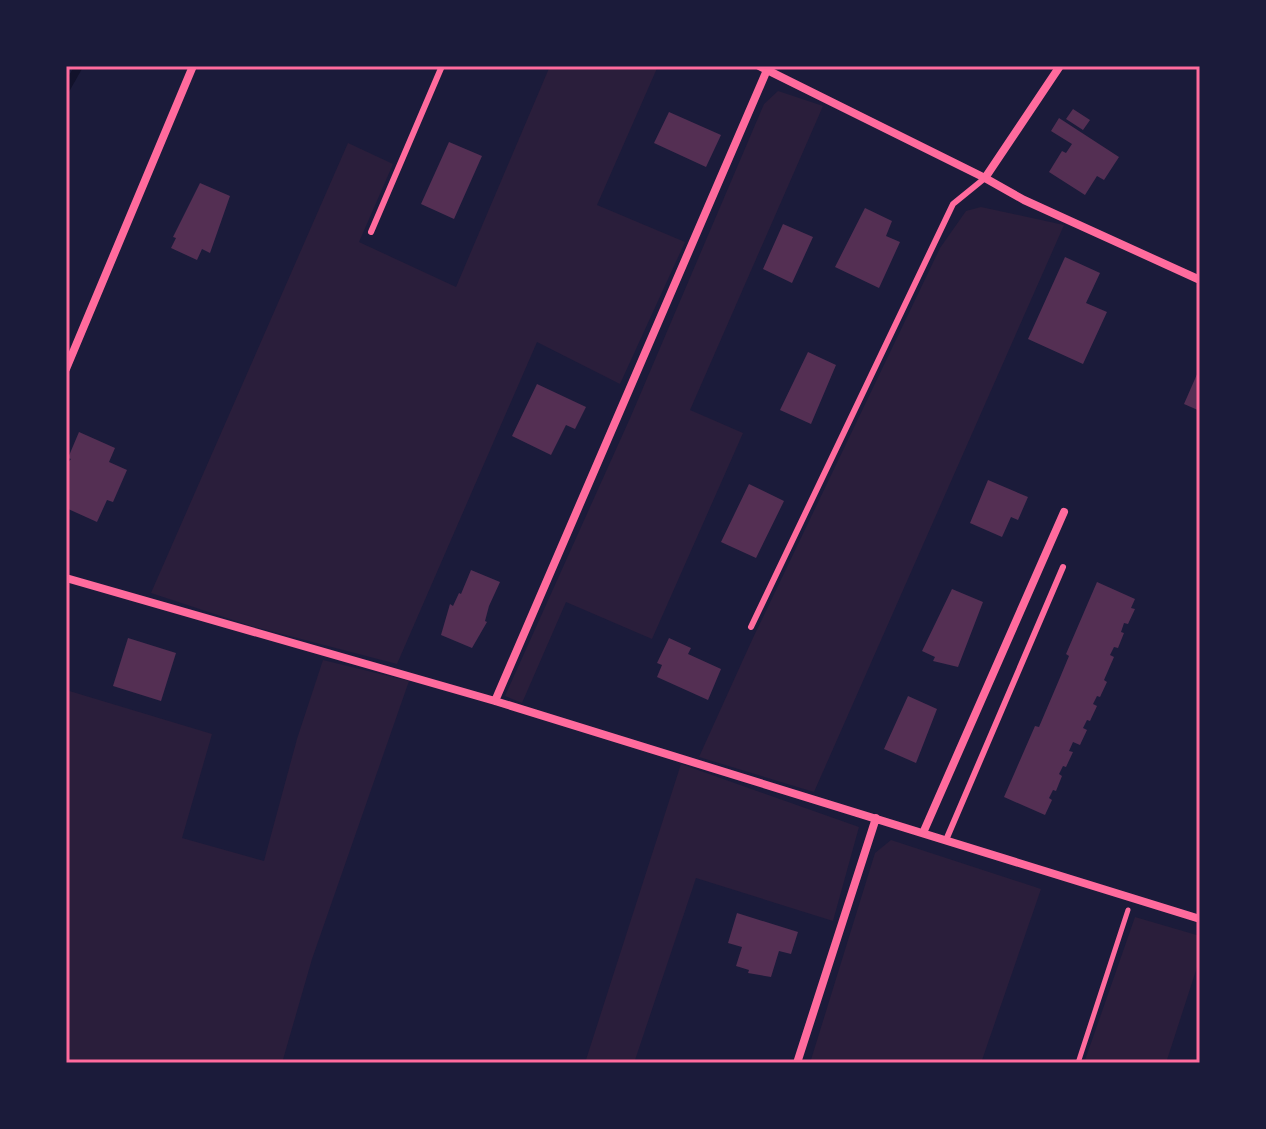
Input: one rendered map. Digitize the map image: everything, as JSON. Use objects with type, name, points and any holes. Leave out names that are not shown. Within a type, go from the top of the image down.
[{"type":"street","points":[[66,369],[193,66]]},
{"type":"street","points":[[985,178],[1060,66]]},
{"type":"street","points":[[495,701],[763,68],[1024,200],[1200,280]]},
{"type":"street","points":[[923,833],[1064,512]]},
{"type":"street","points":[[66,578],[495,701],[1200,919]]},
{"type":"street","points":[[797,1063],[876,818]]},
{"type":"lane","points":[[371,232],[442,66]]},
{"type":"lane","points":[[751,627],[953,204],[985,178]]},
{"type":"lane","points":[[946,840],[1063,567]]},
{"type":"path","points":[[1078,1063],[1132,897]]},
{"type":"shaded area","points":[[550,66],[658,66],[597,205],[685,242],[620,384],[537,342],[397,664],[251,626],[151,593],[348,143],[393,164],[359,242],[456,287]]},
{"type":"shaded area","points":[[778,91],[823,106],[690,410],[743,433],[652,639],[566,602],[522,703],[505,696],[631,416],[764,104]]},
{"type":"shaded area","points":[[981,207],[1064,225],[814,792],[699,757],[940,248],[966,211]]},
{"type":"shaded area","points":[[323,660],[409,681],[312,959],[282,1063],[66,1063],[66,690],[212,734],[182,838],[264,861],[297,739]]},
{"type":"shaded area","points":[[681,764],[859,827],[833,921],[696,878],[634,1063],[585,1063]]},
{"type":"shaded area","points":[[891,840],[1041,889],[981,1063],[810,1063],[875,853]]},
{"type":"shaded area","points":[[1135,917],[1200,936],[1200,958],[1166,1063],[1084,1063]]},
{"type":"building","points":[[1073,109],[1090,120],[1083,130],[1066,119]]},
{"type":"building","points":[[669,112],[721,135],[706,167],[654,143]]},
{"type":"building","points":[[1059,118],[1119,157],[1104,180],[1097,176],[1085,195],[1049,172],[1062,151],[1066,153],[1072,144],[1051,131]]},
{"type":"building","points":[[449,142],[482,156],[454,219],[421,204]]},
{"type":"building","points":[[200,183],[230,196],[210,253],[202,249],[197,260],[171,248],[176,238],[173,237]]},
{"type":"building","points":[[865,208],[892,221],[886,236],[900,242],[879,288],[835,267]]},
{"type":"building","points":[[783,224],[813,237],[792,283],[763,269]]},
{"type":"building","points":[[1065,257],[1100,273],[1086,303],[1107,312],[1083,364],[1028,339]]},
{"type":"building","points":[[808,352],[836,365],[811,424],[780,410]]},
{"type":"building","points":[[1200,373],[1200,411],[1184,404]]},
{"type":"building","points":[[537,384],[586,407],[575,429],[566,425],[551,455],[512,436]]},
{"type":"building","points":[[79,432],[115,448],[109,462],[127,470],[113,502],[107,500],[97,522],[66,508],[66,465],[71,459],[68,458]]},
{"type":"building","points":[[988,480],[1028,497],[1018,520],[1011,517],[1002,537],[970,523]]},
{"type":"building","points":[[749,484],[784,501],[756,558],[721,542]]},
{"type":"building","points":[[471,570],[500,582],[489,606],[487,622],[472,648],[441,635],[450,604],[453,606],[461,594]]},
{"type":"building","points":[[1097,582],[1135,599],[1131,608],[1135,609],[1128,624],[1124,623],[1118,648],[1114,647],[1110,655],[1114,657],[1104,680],[1107,682],[1093,704],[1097,706],[1083,728],[1087,730],[1080,745],[1073,742],[1069,751],[1073,752],[1059,774],[1062,776],[1056,791],[1053,790],[1049,798],[1052,800],[1045,815],[1004,797],[1035,726],[1039,727]]},
{"type":"building","points":[[952,589],[983,602],[958,667],[933,661],[935,657],[922,651]]},
{"type":"building","points":[[128,638],[176,653],[161,701],[113,686]]},
{"type":"building","points":[[669,638],[691,648],[688,654],[721,669],[708,700],[657,677],[662,665],[657,663]]},
{"type":"building","points":[[908,696],[937,709],[916,763],[884,749]]},
{"type":"building","points":[[737,913],[798,932],[791,954],[779,951],[771,977],[748,973],[749,970],[736,966],[742,947],[728,943]]},
{"type":"waterway","points":[[66,89],[79,66]]}]
